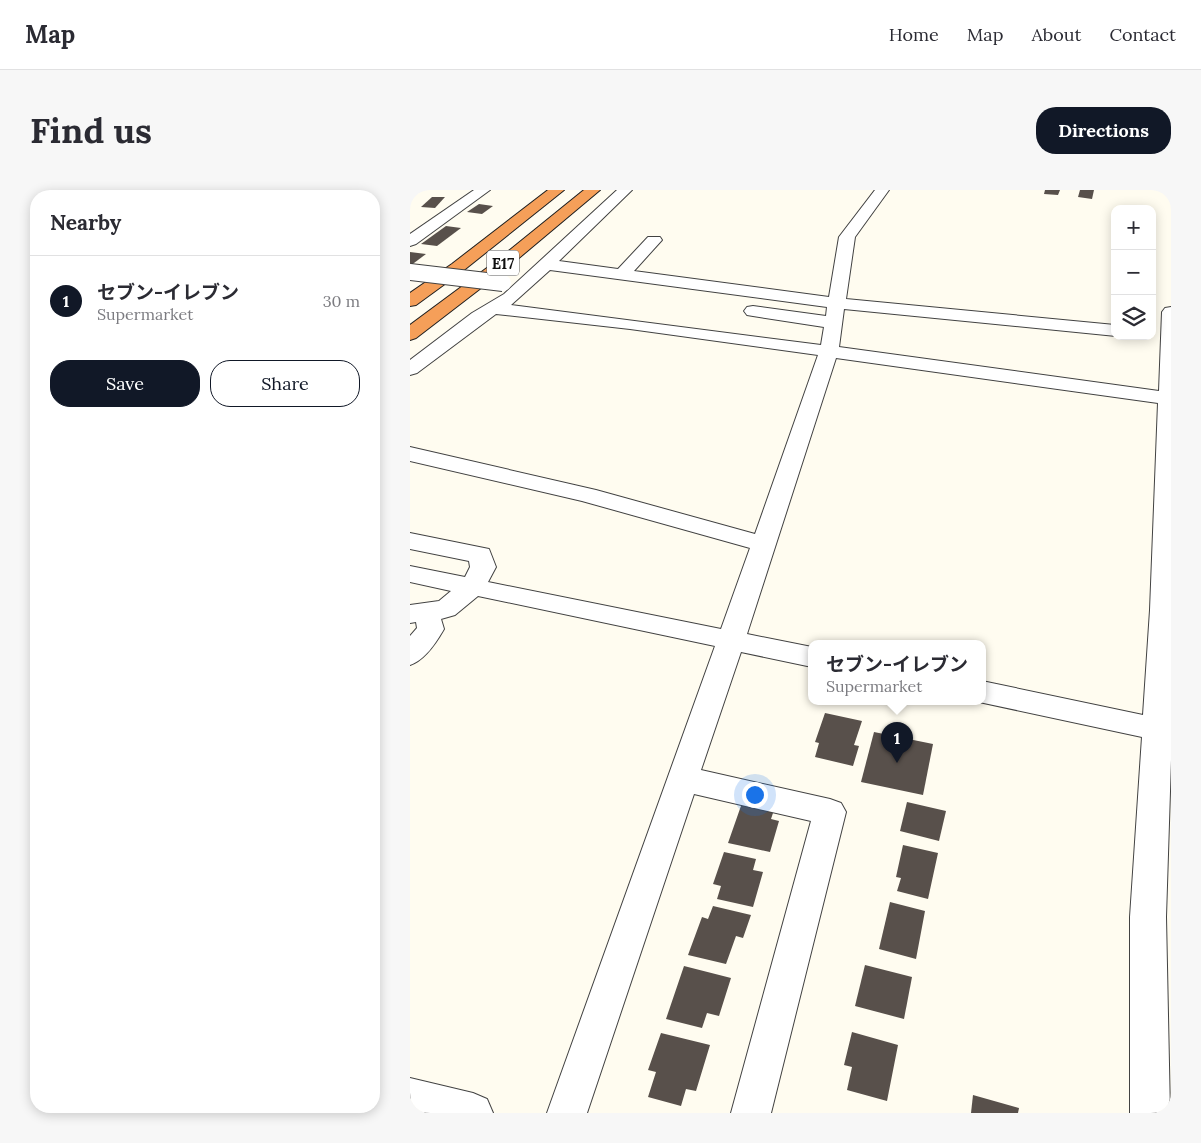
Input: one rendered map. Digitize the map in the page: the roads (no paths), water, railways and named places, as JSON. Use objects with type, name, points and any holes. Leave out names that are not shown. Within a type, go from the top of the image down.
[{"type":"highway","name":"E17","points":[[410,302],[557,190]]},
{"type":"highway","name":"E17","points":[[410,334],[593,190]]},
{"type":"street","points":[[410,369],[478,317],[510,298],[544,264],[625,190]]},
{"type":"street","points":[[568,1113],[684,779],[829,351],[847,237],[882,190]]},
{"type":"street","points":[[455,191],[480,192]]},
{"type":"street","points":[[410,241],[480,192]]},
{"type":"street","points":[[418,217],[442,219]]},
{"type":"street","points":[[622,274],[654,240]]},
{"type":"street","points":[[544,264],[837,303],[1111,331]]},
{"type":"street","points":[[410,272],[523,285]]},
{"type":"street","points":[[494,308],[829,351],[1169,398]]},
{"type":"street","points":[[753,311],[834,323]]},
{"type":"street","points":[[1150,1113],[1160,921],[1171,312]]},
{"type":"street","points":[[1156,335],[1171,337]]},
{"type":"street","points":[[410,454],[588,495],[763,544]]},
{"type":"street","points":[[410,541],[480,555],[483,567],[473,587],[446,608],[418,613]]},
{"type":"street","points":[[410,574],[808,656]]},
{"type":"street","points":[[410,654],[431,628],[418,613]]},
{"type":"street","points":[[986,693],[1164,730]]},
{"type":"street","points":[[684,779],[830,812],[751,1113]]},
{"type":"street","points":[[410,1098],[473,1113]]},
{"type":"place","name":"セブン-イレブン","points":[[897,763]]}]
